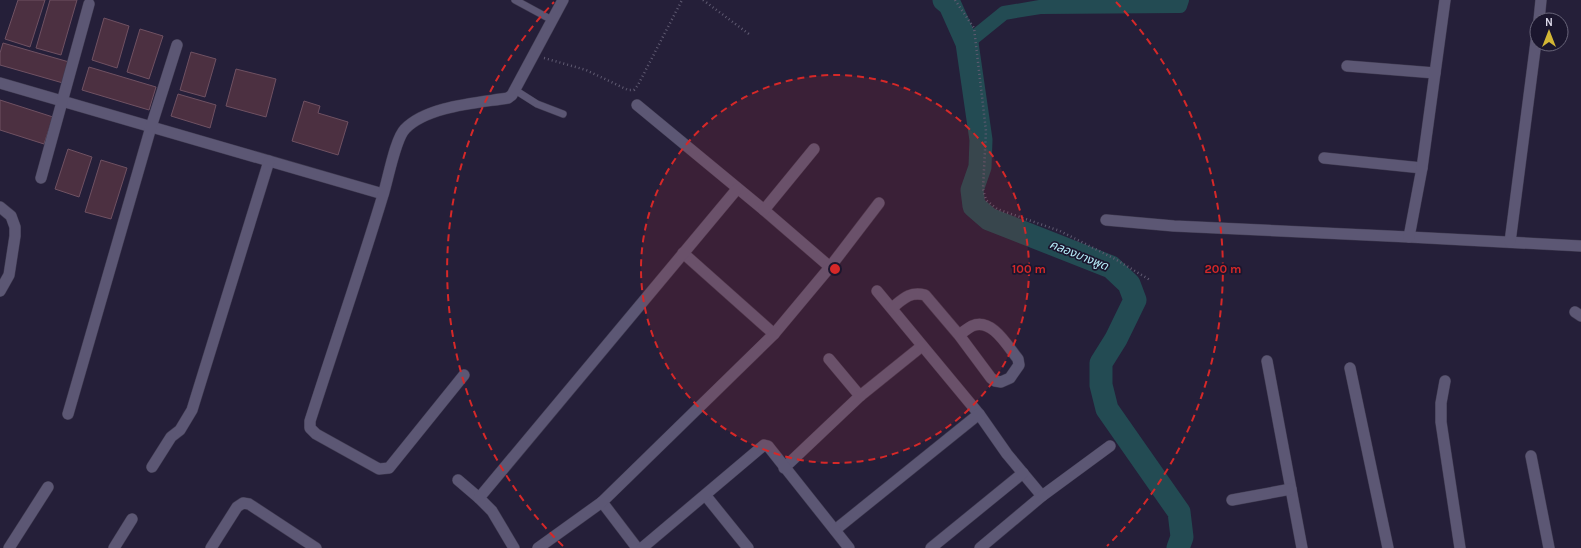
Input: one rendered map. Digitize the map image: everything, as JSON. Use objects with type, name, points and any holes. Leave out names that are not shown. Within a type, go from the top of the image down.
[{"type":"street","points":[[464,374],[389,468],[379,469],[316,434],[310,428],[310,421],[383,194],[397,143],[404,130],[430,114],[447,109],[508,98],[515,90],[563,0]]},
{"type":"street","points":[[1409,237],[1422,168],[1445,0]]},
{"type":"street","points":[[1540,12],[1541,0]]},
{"type":"street","points":[[41,178],[89,4]]},
{"type":"street","points":[[68,414],[151,127],[177,45]]},
{"type":"street","points":[[1510,242],[1535,52]]},
{"type":"street","points":[[1347,66],[1435,73]]},
{"type":"street","points":[[0,84],[383,194]]},
{"type":"street","points":[[637,105],[764,210],[830,267]]},
{"type":"street","points":[[764,210],[814,149]]},
{"type":"street","points":[[1324,158],[1422,168]]},
{"type":"street","points":[[152,467],[171,437],[180,430],[192,410],[269,161]]},
{"type":"street","points":[[479,498],[737,189]]},
{"type":"street","points":[[538,548],[602,502],[774,334],[830,267],[879,203]]},
{"type":"street","points":[[0,207],[11,216],[15,227],[15,236],[0,291]]},
{"type":"street","points":[[1106,220],[1174,226],[1581,246]]},
{"type":"street","points":[[684,253],[774,334]]},
{"type":"street","points":[[877,291],[979,414],[1007,454],[1042,496]]},
{"type":"street","points":[[892,308],[907,296],[917,293],[924,295],[959,335],[991,378],[995,381],[1006,381],[1017,370],[1019,365],[1018,359],[992,328],[983,325],[973,325],[959,335]]},
{"type":"street","points":[[784,468],[860,396],[922,346]]},
{"type":"street","points":[[829,359],[860,396]]},
{"type":"street","points":[[1267,361],[1302,548]]},
{"type":"street","points":[[1350,368],[1388,548]]},
{"type":"street","points":[[1445,381],[1441,403],[1441,422],[1460,548]]},
{"type":"street","points":[[835,530],[979,414]]},
{"type":"street","points":[[642,548],[706,496],[764,445],[768,446],[849,548]]},
{"type":"street","points":[[980,548],[1042,496],[1110,446]]},
{"type":"street","points":[[1530,456],[1549,548]]},
{"type":"street","points":[[931,548],[1023,473]]},
{"type":"street","points":[[458,480],[492,511],[514,548]]},
{"type":"street","points":[[9,548],[48,487]]},
{"type":"street","points":[[1232,500],[1291,489]]},
{"type":"street","points":[[706,496],[748,548]]},
{"type":"street","points":[[602,502],[637,548]]},
{"type":"street","points":[[210,548],[237,507],[243,503],[249,504],[316,548]]},
{"type":"street","points":[[114,548],[132,519]]},
{"type":"lane","points":[[515,0],[552,20]]},
{"type":"lane","points":[[515,90],[537,104],[563,114]]},
{"type":"path","points":[[534,55],[586,70],[628,90],[634,90],[638,86],[682,0]]},
{"type":"path","points":[[703,0],[749,34]]},
{"type":"path","points":[[955,0],[974,28],[986,131],[983,189],[986,200],[997,209],[1060,230],[1115,259],[1150,280]]},
{"type":"building","points":[[18,0],[45,0],[30,47],[5,39]]},
{"type":"building","points":[[50,0],[77,0],[61,55],[36,48]]},
{"type":"building","points":[[104,18],[129,26],[117,68],[92,60]]},
{"type":"building","points":[[140,29],[163,36],[149,79],[127,72]]},
{"type":"building","points":[[3,43],[69,62],[63,83],[0,65],[0,53]]},
{"type":"building","points":[[191,52],[216,59],[205,97],[180,90]]},
{"type":"building","points":[[89,67],[156,87],[149,110],[82,90]]},
{"type":"building","points":[[236,69],[276,79],[266,117],[226,106]]},
{"type":"building","points":[[178,94],[216,105],[210,128],[171,116]]},
{"type":"building","points":[[0,100],[53,117],[44,144],[0,130]]},
{"type":"building","points":[[304,101],[320,106],[318,113],[348,122],[338,155],[292,141]]},
{"type":"building","points":[[68,149],[92,157],[79,197],[55,189]]},
{"type":"building","points":[[101,160],[127,168],[111,219],[85,212]]},
{"type":"waterway","name":"คลองบางพูด","points":[[944,0],[950,5],[967,43],[981,140],[980,167],[972,190],[974,206],[989,219],[1111,267],[1129,284],[1135,300],[1116,339],[1101,363],[1101,385],[1107,409],[1179,512],[1182,537],[1178,548]]},
{"type":"waterway","points":[[967,43],[1004,13],[1040,7],[1180,6],[1182,0]]}]
